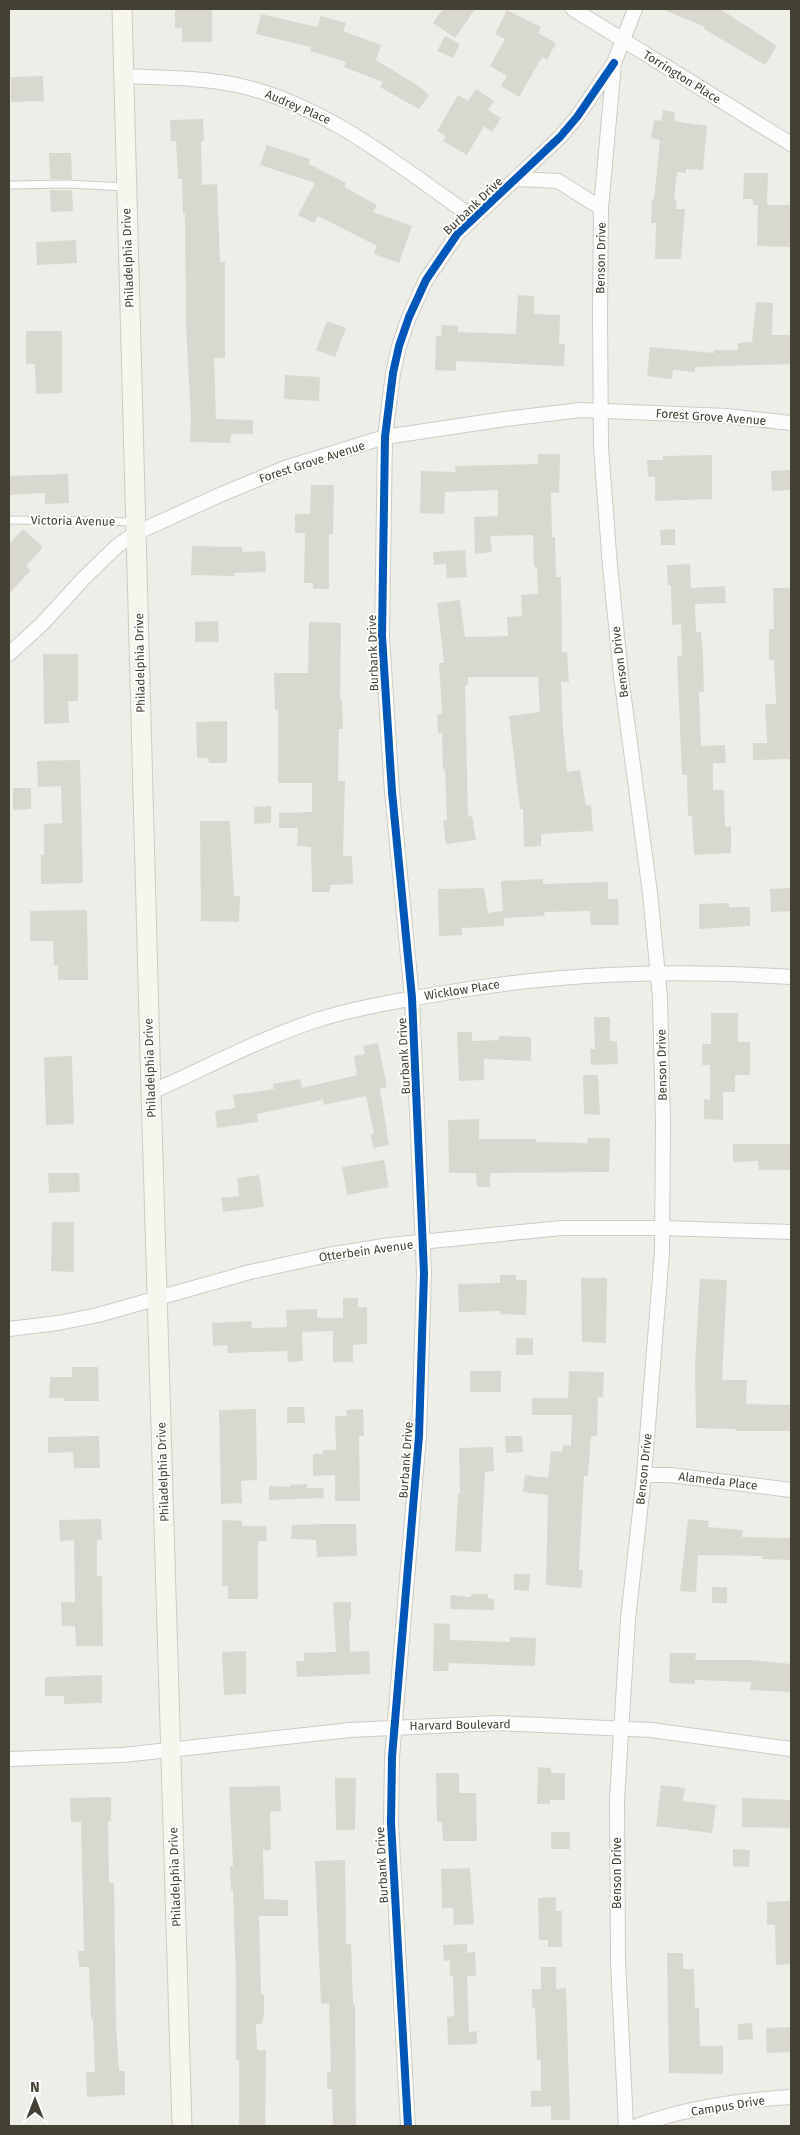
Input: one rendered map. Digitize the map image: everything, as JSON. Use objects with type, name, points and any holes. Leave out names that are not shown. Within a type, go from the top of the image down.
[{"type":"main road","name":"Philadelphia Drive","points":[[122,9],[150,1092],[172,1750],[182,2126]]},
{"type":"street","name":"Torrington Place","points":[[573,9],[791,144]]},
{"type":"street","name":"Benson Drive","points":[[626,2126],[622,2088],[616,1898],[621,1728],[628,1619],[644,1475],[662,1252],[663,1122],[658,972],[644,840],[623,686],[610,566],[600,411],[601,208],[614,63],[635,9]]},
{"type":"street","name":"Burbank Drive","points":[[408,2126],[391,1823],[394,1727],[419,1436],[424,1273],[412,998],[392,792],[382,636],[385,437],[393,373],[399,346],[412,310],[443,254],[458,233],[517,179],[577,117],[614,63]]},
{"type":"street","name":"Audrey Place","points":[[123,76],[192,78],[234,84],[292,102],[343,127],[474,218]]},
{"type":"street","points":[[517,179],[558,181],[601,208]]},
{"type":"street","name":"Forest Grove Avenue","points":[[9,654],[42,624],[83,579],[136,528],[285,468],[385,437],[581,410],[726,416],[791,423]]},
{"type":"street","name":"Wicklow Place","points":[[150,1092],[209,1063],[287,1031],[350,1011],[412,998],[533,980],[658,972],[791,977]]},
{"type":"street","name":"Otterbein Avenue","points":[[9,1329],[58,1323],[98,1315],[250,1272],[328,1255],[390,1245],[562,1228],[662,1228],[791,1232]]},
{"type":"street","name":"Alameda Place","points":[[644,1475],[670,1476],[791,1490]]},
{"type":"street","name":"Harvard Boulevard","points":[[9,1759],[113,1756],[350,1730],[497,1723],[651,1730],[791,1749]]},
{"type":"street","name":"Campus Drive","points":[[638,2126],[692,2111],[736,2103],[791,2097]]},
{"type":"lane","points":[[9,186],[68,184],[126,187]]},
{"type":"lane","name":"Victoria Avenue","points":[[9,520],[136,528]]},
{"type":"building","points":[[175,9],[212,9],[212,42],[182,42],[182,28],[175,28]]},
{"type":"building","points":[[443,9],[475,9],[455,38],[433,23]]},
{"type":"building","points":[[662,9],[720,9],[777,46],[765,65],[704,29],[705,27]]},
{"type":"building","points":[[507,10],[541,27],[538,33],[556,43],[547,60],[542,57],[519,97],[501,86],[507,76],[490,66],[505,39],[495,34]]},
{"type":"building","points":[[261,14],[317,27],[321,16],[346,23],[343,31],[381,45],[376,60],[417,85],[429,95],[419,109],[380,87],[383,82],[344,67],[346,62],[310,51],[311,47],[256,34]]},
{"type":"building","points":[[445,36],[460,44],[453,58],[437,51]]},
{"type":"building","points":[[43,76],[44,101],[11,102],[11,77]]},
{"type":"building","points":[[476,89],[494,101],[488,110],[501,118],[492,132],[484,126],[467,155],[443,141],[446,136],[437,131],[458,95],[468,101]]},
{"type":"building","points":[[663,110],[675,112],[674,121],[707,126],[703,170],[686,169],[686,173],[677,172],[674,200],[677,200],[676,209],[685,209],[681,259],[655,259],[656,223],[651,223],[652,199],[654,199],[660,140],[651,138],[654,120],[661,121]]},
{"type":"building","points":[[203,119],[204,141],[201,141],[202,185],[217,184],[220,262],[225,262],[225,358],[214,358],[216,419],[253,420],[253,434],[231,434],[230,443],[190,442],[191,418],[186,324],[185,214],[183,214],[182,179],[178,179],[176,141],[171,141],[170,120]]},
{"type":"building","points":[[267,145],[310,159],[309,164],[346,183],[344,187],[377,205],[373,212],[412,226],[399,263],[374,254],[377,246],[318,216],[314,223],[298,215],[315,183],[260,165]]},
{"type":"building","points":[[49,153],[71,153],[72,179],[50,179]]},
{"type":"building","points":[[744,173],[768,173],[767,205],[791,205],[791,247],[757,246],[758,205],[753,205],[753,199],[743,199]]},
{"type":"building","points":[[50,190],[72,190],[73,211],[51,212]]},
{"type":"building","points":[[76,240],[77,263],[37,265],[36,242]]},
{"type":"building","points":[[518,295],[534,296],[534,314],[560,315],[559,344],[565,344],[564,366],[456,361],[456,371],[435,370],[436,336],[441,336],[442,325],[458,326],[458,332],[516,334]]},
{"type":"building","points":[[756,302],[773,303],[772,335],[791,335],[791,364],[695,367],[695,372],[673,370],[672,379],[647,376],[650,347],[714,353],[714,350],[738,350],[738,343],[752,342]]},
{"type":"building","points":[[327,321],[346,328],[335,357],[316,350]]},
{"type":"building","points":[[26,331],[62,331],[62,393],[36,394],[35,364],[26,364]]},
{"type":"building","points":[[285,375],[320,377],[319,401],[284,399]]},
{"type":"building","points":[[538,454],[560,454],[559,493],[551,492],[552,537],[555,537],[556,577],[561,577],[562,652],[567,652],[569,682],[561,682],[563,731],[567,772],[580,770],[586,806],[591,805],[593,831],[541,834],[541,846],[524,847],[523,809],[520,809],[509,716],[540,712],[538,677],[468,677],[468,685],[465,685],[468,817],[472,816],[476,840],[446,844],[443,821],[447,820],[445,769],[443,769],[442,733],[438,733],[437,714],[442,714],[439,663],[444,663],[437,603],[460,600],[465,637],[508,636],[507,617],[522,616],[521,595],[538,594],[537,567],[534,567],[533,535],[490,536],[492,552],[475,554],[474,517],[498,516],[498,490],[445,492],[444,514],[420,513],[421,471],[456,472],[455,466],[538,464]]},
{"type":"building","points":[[712,455],[712,499],[655,501],[655,477],[648,477],[647,460],[663,460],[663,456]]},
{"type":"building","points":[[791,470],[791,490],[772,491],[771,471]]},
{"type":"building","points":[[68,474],[69,503],[45,504],[45,493],[9,495],[9,476]]},
{"type":"building","points":[[311,485],[334,485],[333,534],[329,534],[329,589],[313,589],[313,583],[304,583],[305,533],[295,533],[295,514],[310,514]]},
{"type":"building","points":[[23,529],[43,547],[26,566],[31,570],[9,594],[9,544]]},
{"type":"building","points":[[675,529],[675,545],[661,545],[660,530]]},
{"type":"building","points":[[192,546],[242,547],[242,552],[265,551],[266,572],[234,573],[234,576],[191,575]]},
{"type":"building","points":[[465,550],[467,577],[447,578],[446,564],[434,565],[433,552]]},
{"type":"building","points":[[690,564],[691,588],[725,586],[726,603],[695,604],[696,632],[701,632],[703,656],[704,692],[699,692],[701,746],[725,745],[726,763],[713,763],[713,790],[724,790],[725,827],[731,826],[731,853],[694,855],[692,816],[688,816],[687,775],[682,775],[677,656],[682,656],[681,624],[672,625],[671,585],[668,585],[667,565]]},
{"type":"building","points":[[773,588],[791,588],[791,759],[753,760],[753,743],[767,743],[765,704],[776,704],[774,660],[769,660],[769,629],[774,629]]},
{"type":"building","points":[[218,621],[219,642],[195,642],[195,622]]},
{"type":"building","points":[[309,622],[341,623],[340,700],[342,700],[343,729],[339,729],[338,781],[345,781],[343,856],[352,856],[353,884],[330,885],[330,892],[312,892],[311,847],[297,846],[298,828],[279,828],[279,813],[312,812],[312,783],[278,783],[278,710],[275,710],[274,673],[308,673]]},
{"type":"building","points":[[43,654],[78,654],[78,701],[68,701],[69,723],[44,724]]},
{"type":"building","points":[[227,721],[227,763],[209,763],[208,758],[197,758],[196,722]]},
{"type":"building","points":[[80,760],[83,883],[41,884],[41,855],[44,855],[44,824],[62,823],[61,786],[38,787],[37,761]]},
{"type":"building","points":[[13,788],[31,788],[31,809],[13,810]]},
{"type":"building","points":[[271,806],[271,823],[254,824],[254,807]]},
{"type":"building","points":[[200,821],[230,821],[234,896],[240,896],[239,922],[201,921]]},
{"type":"building","points":[[543,879],[543,884],[608,882],[608,899],[618,899],[619,925],[591,925],[590,911],[544,912],[545,916],[504,918],[504,926],[462,928],[462,935],[439,936],[438,889],[484,888],[488,913],[503,911],[501,881]]},
{"type":"building","points":[[791,888],[791,911],[771,912],[770,889]]},
{"type":"building","points":[[729,903],[729,907],[750,907],[750,926],[699,929],[699,904]]},
{"type":"building","points":[[87,910],[88,980],[58,980],[58,965],[54,966],[53,941],[30,941],[30,911]]},
{"type":"building","points":[[711,1013],[738,1013],[738,1042],[750,1042],[750,1075],[735,1075],[735,1092],[723,1092],[723,1120],[704,1119],[704,1099],[710,1100],[710,1065],[702,1065],[702,1044],[711,1044]]},
{"type":"building","points":[[594,1017],[610,1017],[610,1041],[617,1041],[618,1064],[591,1065],[590,1049],[595,1049]]},
{"type":"building","points":[[457,1032],[472,1032],[472,1041],[499,1040],[499,1036],[531,1037],[531,1061],[484,1059],[484,1080],[459,1081]]},
{"type":"building","points":[[378,1043],[387,1087],[380,1089],[389,1145],[373,1148],[371,1135],[374,1134],[366,1096],[324,1105],[323,1100],[257,1114],[258,1122],[217,1128],[215,1111],[235,1108],[233,1095],[274,1089],[273,1084],[300,1079],[302,1088],[357,1075],[354,1056],[365,1054],[363,1046]]},
{"type":"building","points":[[72,1056],[74,1124],[46,1125],[44,1057]]},
{"type":"building","points":[[583,1075],[598,1075],[600,1115],[584,1114]]},
{"type":"building","points":[[479,1119],[479,1139],[536,1139],[536,1142],[587,1143],[588,1138],[610,1138],[609,1172],[490,1173],[490,1187],[477,1187],[476,1173],[449,1173],[448,1120]]},
{"type":"building","points":[[733,1144],[791,1144],[791,1170],[759,1170],[758,1161],[733,1162]]},
{"type":"building","points":[[384,1160],[389,1187],[347,1195],[342,1167]]},
{"type":"building","points":[[48,1173],[79,1173],[80,1192],[49,1193]]},
{"type":"building","points":[[259,1175],[264,1207],[223,1212],[221,1198],[239,1196],[237,1178]]},
{"type":"building","points":[[52,1222],[74,1222],[74,1272],[51,1271]]},
{"type":"building","points":[[500,1275],[516,1275],[516,1280],[527,1280],[526,1315],[500,1314],[500,1311],[459,1312],[458,1284],[500,1283]]},
{"type":"building","points":[[581,1278],[607,1278],[606,1343],[582,1342]]},
{"type":"building","points":[[700,1279],[727,1280],[722,1380],[747,1380],[746,1404],[791,1405],[791,1431],[736,1431],[736,1429],[696,1428],[695,1366]]},
{"type":"building","points":[[343,1298],[358,1298],[358,1307],[367,1307],[367,1344],[353,1345],[353,1362],[333,1362],[333,1331],[302,1332],[303,1361],[288,1362],[287,1351],[228,1353],[227,1345],[213,1346],[212,1323],[251,1321],[252,1328],[287,1327],[286,1310],[317,1309],[317,1318],[343,1318]]},
{"type":"building","points":[[516,1338],[533,1338],[533,1355],[516,1355]]},
{"type":"building","points":[[72,1367],[98,1367],[99,1401],[64,1401],[64,1398],[49,1398],[50,1377],[72,1377]]},
{"type":"building","points":[[470,1371],[501,1371],[501,1392],[470,1392]]},
{"type":"building","points":[[569,1371],[604,1372],[603,1397],[598,1397],[597,1436],[591,1436],[588,1476],[584,1476],[579,1570],[583,1570],[581,1588],[546,1585],[548,1495],[523,1492],[525,1475],[548,1478],[551,1451],[562,1452],[563,1445],[571,1446],[572,1415],[532,1415],[532,1398],[568,1398]]},
{"type":"building","points":[[287,1407],[304,1407],[305,1423],[287,1423]]},
{"type":"building","points":[[256,1409],[257,1480],[241,1481],[242,1503],[221,1504],[219,1410]]},
{"type":"building","points":[[363,1409],[364,1436],[359,1436],[360,1501],[335,1501],[335,1475],[313,1476],[313,1454],[323,1454],[323,1450],[336,1450],[335,1416],[347,1416],[346,1410]]},
{"type":"building","points":[[99,1436],[100,1468],[74,1468],[73,1452],[48,1453],[48,1437]]},
{"type":"building","points":[[505,1436],[522,1436],[523,1452],[506,1453]]},
{"type":"building","points":[[493,1447],[494,1471],[485,1472],[481,1552],[455,1551],[458,1493],[460,1494],[459,1448]]},
{"type":"building","points":[[307,1484],[307,1488],[323,1488],[324,1498],[269,1500],[269,1486],[290,1487],[290,1485]]},
{"type":"building","points":[[101,1519],[102,1540],[97,1540],[97,1576],[102,1576],[103,1646],[76,1646],[75,1626],[62,1626],[61,1602],[75,1602],[74,1540],[60,1541],[59,1520]]},
{"type":"building","points":[[688,1519],[709,1521],[708,1527],[743,1530],[742,1537],[791,1538],[791,1560],[762,1559],[762,1556],[698,1555],[696,1592],[680,1591]]},
{"type":"building","points":[[222,1520],[242,1521],[242,1526],[266,1526],[267,1541],[258,1541],[258,1599],[228,1599],[228,1586],[222,1586]]},
{"type":"building","points":[[356,1524],[357,1556],[317,1557],[316,1540],[291,1539],[292,1525]]},
{"type":"building","points":[[514,1574],[530,1574],[529,1591],[514,1590]]},
{"type":"building","points":[[712,1587],[727,1587],[727,1603],[712,1603]]},
{"type":"building","points":[[471,1594],[488,1594],[488,1598],[494,1599],[494,1610],[450,1609],[451,1595],[471,1597]]},
{"type":"building","points":[[333,1602],[351,1602],[351,1619],[349,1620],[350,1652],[369,1651],[370,1674],[297,1677],[296,1661],[304,1661],[304,1653],[336,1652]]},
{"type":"building","points":[[434,1623],[450,1624],[450,1640],[510,1642],[510,1637],[536,1638],[535,1666],[449,1663],[448,1671],[433,1671]]},
{"type":"building","points":[[246,1651],[246,1694],[224,1695],[222,1652]]},
{"type":"building","points":[[670,1653],[696,1653],[695,1660],[753,1660],[791,1664],[791,1692],[750,1690],[751,1682],[695,1680],[695,1684],[669,1683]]},
{"type":"building","points":[[102,1675],[102,1703],[64,1704],[64,1696],[45,1696],[45,1677]]},
{"type":"building","points":[[538,1767],[551,1768],[551,1773],[565,1773],[565,1800],[550,1800],[550,1804],[537,1804]]},
{"type":"building","points":[[436,1773],[459,1773],[459,1793],[476,1793],[477,1841],[443,1841],[442,1822],[437,1822]]},
{"type":"building","points":[[335,1778],[356,1778],[355,1830],[336,1830]]},
{"type":"building","points":[[661,1785],[685,1788],[683,1801],[716,1805],[712,1833],[656,1826]]},
{"type":"building","points":[[280,1786],[281,1811],[270,1812],[271,1850],[263,1850],[264,1899],[288,1900],[288,1916],[259,1916],[261,1994],[264,1994],[264,2014],[262,2024],[256,2024],[257,2050],[266,2050],[265,2126],[239,2126],[239,2060],[236,2060],[236,1982],[233,1890],[231,1890],[230,1866],[233,1866],[229,1787]]},
{"type":"building","points":[[111,1797],[111,1821],[108,1821],[109,1883],[114,1883],[116,2026],[119,2071],[125,2071],[125,2095],[87,2097],[86,2072],[95,2072],[93,2019],[91,2019],[89,1967],[79,1967],[78,1951],[84,1951],[81,1822],[71,1822],[70,1798]]},
{"type":"building","points":[[742,1798],[791,1800],[791,1828],[742,1827]]},
{"type":"building","points":[[551,1832],[570,1832],[570,1849],[551,1849]]},
{"type":"building","points":[[733,1849],[750,1850],[749,1867],[733,1866]]},
{"type":"building","points":[[345,1860],[346,1944],[351,1944],[353,2005],[355,2005],[356,2126],[333,2126],[332,2089],[327,2089],[327,2072],[331,2072],[329,2003],[321,2004],[315,1861]]},
{"type":"building","points":[[470,1868],[474,1924],[454,1925],[453,1908],[442,1908],[441,1869]]},
{"type":"building","points":[[556,1897],[556,1911],[562,1911],[562,1947],[548,1947],[548,1940],[539,1940],[538,1898]]},
{"type":"building","points":[[791,1901],[791,1964],[776,1965],[775,1925],[767,1925],[767,1902]]},
{"type":"building","points":[[467,1944],[467,1953],[475,1952],[476,1976],[467,1976],[469,2032],[477,2031],[477,2044],[448,2045],[447,2017],[454,2016],[453,1976],[450,1976],[450,1960],[444,1961],[443,1945]]},
{"type":"building","points":[[667,1953],[683,1953],[683,1969],[694,1969],[695,2008],[699,2008],[700,2046],[723,2046],[723,2074],[669,2073]]},
{"type":"building","points":[[541,1967],[556,1967],[556,1989],[566,1988],[570,2120],[551,2120],[551,2106],[531,2107],[531,2091],[541,2091],[541,2060],[537,2060],[535,2007],[532,2008],[532,1989],[541,1989]]},
{"type":"building","points":[[752,2023],[753,2039],[738,2040],[738,2024]]},
{"type":"building","points":[[791,2027],[791,2052],[767,2053],[766,2028]]},
{"type":"cycle path","points":[[408,2126],[391,1823],[392,1757],[419,1436],[424,1273],[412,998],[392,792],[382,636],[385,437],[393,373],[399,346],[409,317],[426,280],[458,233],[560,137],[577,117],[614,63]]}]
